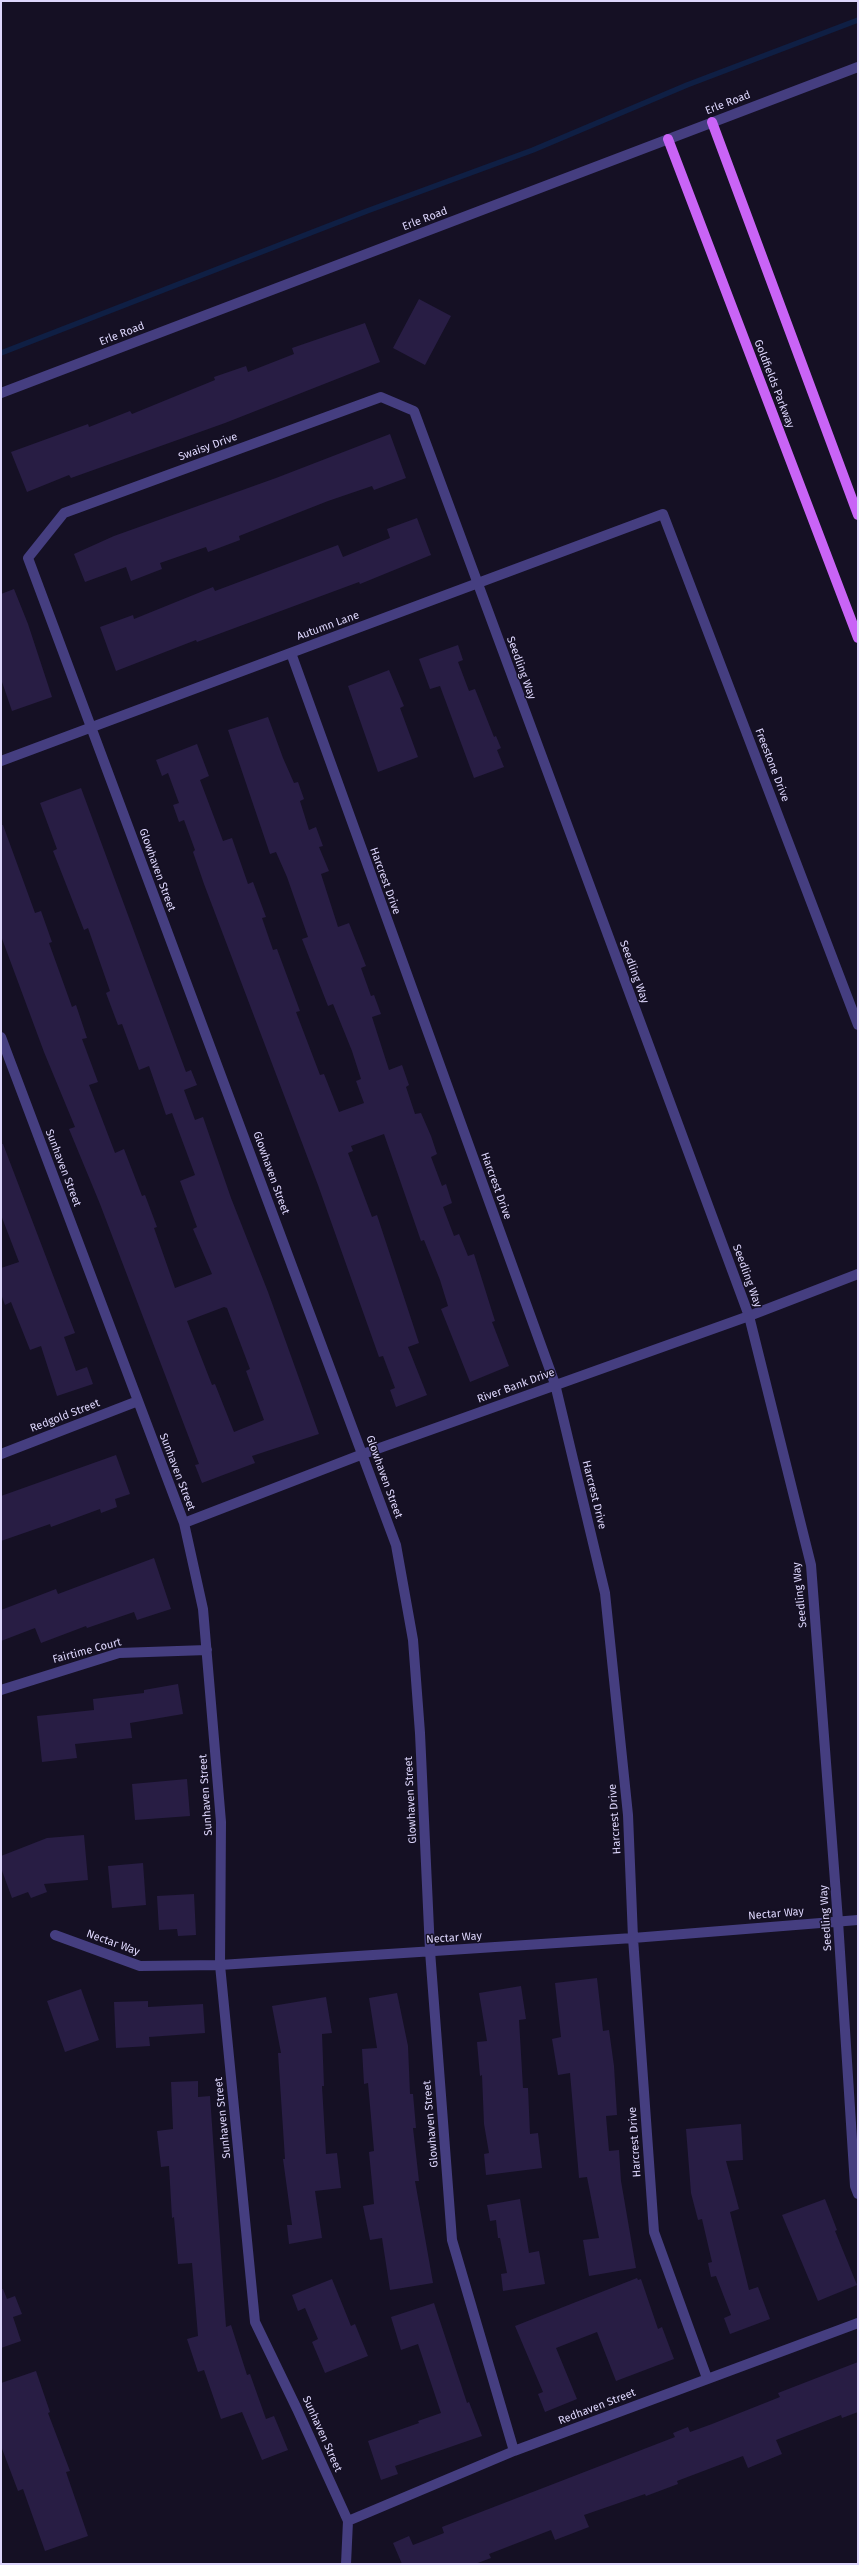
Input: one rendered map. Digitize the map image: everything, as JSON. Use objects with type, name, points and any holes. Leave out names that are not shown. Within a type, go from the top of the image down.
[{"type":"main road","points":[[712,122],[858,515]]},
{"type":"main road","name":"Goldfields Parkway","points":[[668,139],[858,638]]},
{"type":"street","name":"Erle Road","points":[[1,393],[858,67]]},
{"type":"street","name":"Swaisy Drive","points":[[28,558],[64,513],[381,397],[414,411]]},
{"type":"street","name":"Seedling Way","points":[[414,411],[749,1316],[811,1565],[838,1921],[855,2186],[858,2194]]},
{"type":"street","name":"Autumn Lane","points":[[1,761],[663,514]]},
{"type":"street","name":"Freestone Drive","points":[[663,514],[858,1025]]},
{"type":"street","name":"Glowhaven Street","points":[[28,558],[396,1545],[412,1640],[420,1733],[430,1951],[452,2240],[514,2451]]},
{"type":"street","name":"Harcrest Drive","points":[[290,653],[555,1384],[605,1593],[628,1815],[633,1938],[654,2232],[707,2378]]},
{"type":"street","name":"Sunhaven Street","points":[[1,1037],[184,1523],[203,1609],[207,1650],[221,1822],[220,1965],[254,2322],[297,2409],[348,2521],[346,2564]]},
{"type":"street","name":"River Bank Drive","points":[[184,1523],[363,1454],[555,1384],[749,1316],[858,1274]]},
{"type":"street","name":"Redgold Street","points":[[1,1454],[138,1401]]},
{"type":"street","name":"Fairtime Court","points":[[1,1690],[119,1653],[207,1650]]},
{"type":"street","name":"Nectar Way","points":[[55,1935],[140,1966],[220,1965],[633,1938],[858,1920]]},
{"type":"street","name":"Redhaven Street","points":[[348,2521],[514,2451],[858,2323]]},
{"type":"building","points":[[419,299],[451,316],[425,365],[393,348]]},
{"type":"building","points":[[365,323],[380,362],[225,423],[71,478],[69,475],[27,492],[11,452],[88,424],[89,427],[130,411],[132,414],[215,380],[214,377],[246,366],[248,372],[294,354],[292,348]]},
{"type":"building","points":[[390,434],[406,478],[374,490],[372,486],[328,501],[239,536],[240,540],[208,552],[206,547],[160,563],[162,569],[131,581],[126,567],[85,582],[74,554],[114,536],[276,478]]},
{"type":"building","points":[[417,518],[431,555],[360,584],[359,582],[197,642],[196,640],[116,671],[100,627],[133,615],[134,619],[213,587],[215,591],[338,545],[343,557],[390,538],[387,529]]},
{"type":"building","points":[[14,589],[28,624],[52,697],[12,711],[1,679],[1,594]]},
{"type":"building","points":[[458,645],[463,660],[458,662],[469,691],[475,689],[494,737],[496,736],[501,748],[497,750],[504,767],[474,778],[440,686],[430,689],[419,659]]},
{"type":"building","points":[[389,670],[404,706],[400,708],[418,757],[378,772],[348,686]]},
{"type":"building","points":[[268,717],[294,783],[298,782],[304,799],[300,801],[309,830],[316,827],[323,846],[319,847],[329,871],[321,874],[338,927],[349,923],[366,966],[361,968],[371,996],[374,995],[381,1014],[372,1017],[389,1070],[402,1065],[409,1085],[406,1087],[415,1114],[421,1113],[431,1136],[437,1154],[431,1157],[442,1186],[446,1184],[452,1203],[443,1207],[454,1236],[459,1234],[468,1256],[474,1254],[495,1321],[492,1322],[509,1366],[470,1382],[441,1309],[448,1306],[440,1280],[424,1240],[421,1241],[384,1134],[351,1146],[353,1151],[348,1153],[372,1217],[377,1215],[419,1343],[408,1347],[427,1395],[396,1407],[390,1390],[395,1388],[383,1356],[379,1357],[318,1185],[204,884],[193,852],[195,850],[184,820],[179,822],[173,805],[179,803],[168,773],[162,776],[156,760],[197,744],[209,776],[200,780],[223,841],[232,838],[248,884],[253,882],[266,917],[262,918],[273,950],[277,949],[300,1011],[296,1012],[320,1075],[324,1074],[339,1112],[364,1103],[356,1081],[361,1079],[352,1051],[333,1004],[328,1006],[302,939],[308,937],[287,877],[276,852],[270,854],[228,730]]},
{"type":"building","points":[[81,788],[186,1072],[191,1070],[197,1085],[184,1090],[195,1120],[203,1117],[231,1198],[268,1292],[319,1434],[252,1456],[255,1463],[202,1483],[195,1465],[199,1464],[100,1204],[69,1129],[75,1127],[44,1052],[1,936],[1,825],[3,825],[35,913],[41,911],[52,942],[49,943],[72,1007],[76,1005],[87,1038],[82,1039],[98,1082],[89,1085],[115,1153],[124,1149],[142,1196],[145,1195],[157,1227],[154,1228],[175,1288],[212,1274],[193,1229],[197,1227],[180,1181],[195,1175],[172,1113],[166,1115],[149,1066],[139,1070],[122,1024],[118,1025],[106,993],[110,991],[88,928],[84,930],[53,851],[57,849],[40,803]],"holes":[[[224,1307],[227,1308],[250,1369],[246,1371],[264,1420],[234,1432],[215,1384],[212,1385],[187,1321]]]},
{"type":"building","points":[[1,1144],[3,1144],[75,1333],[64,1337],[76,1371],[87,1367],[93,1384],[57,1396],[41,1346],[30,1350],[11,1302],[5,1305],[1,1294],[1,1268],[19,1262],[1,1215]]},
{"type":"building","points":[[116,1455],[130,1494],[115,1499],[117,1507],[101,1513],[100,1509],[51,1527],[50,1524],[1,1541],[1,1496]]},
{"type":"building","points":[[154,1558],[171,1609],[137,1620],[134,1612],[87,1628],[86,1626],[41,1643],[35,1628],[1,1641],[1,1610],[56,1589],[58,1594]]},
{"type":"building","points":[[178,1684],[183,1714],[130,1723],[132,1738],[75,1744],[77,1758],[42,1762],[37,1716],[94,1710],[93,1699],[144,1693],[144,1690]]},
{"type":"building","points":[[187,1779],[190,1816],[135,1820],[132,1784]]},
{"type":"building","points":[[84,1835],[88,1880],[44,1884],[47,1892],[31,1898],[28,1892],[12,1898],[1,1868],[1,1856],[47,1838]]},
{"type":"building","points":[[143,1863],[146,1905],[112,1908],[108,1866]]},
{"type":"building","points":[[194,1894],[196,1935],[178,1936],[177,1929],[159,1930],[157,1896]]},
{"type":"building","points":[[597,1978],[603,2031],[609,2030],[614,2066],[617,2115],[606,2116],[609,2151],[619,2150],[621,2181],[636,2268],[589,2276],[583,2240],[599,2238],[587,2177],[579,2178],[570,2073],[558,2075],[552,2039],[561,2037],[555,1983]]},
{"type":"building","points":[[521,1986],[526,2019],[519,2020],[523,2088],[528,2088],[530,2134],[538,2133],[542,2168],[486,2175],[484,2154],[489,2153],[484,2124],[482,2075],[480,2076],[477,2042],[487,2041],[479,1993]]},
{"type":"building","points":[[81,1989],[99,2040],[65,2052],[47,2001]]},
{"type":"building","points":[[397,1993],[408,2046],[410,2094],[413,2094],[416,2128],[413,2128],[419,2181],[415,2181],[433,2283],[390,2290],[382,2238],[370,2240],[363,2206],[374,2204],[369,2152],[374,2151],[368,2083],[364,2084],[362,2049],[377,2048],[369,1998]]},
{"type":"building","points":[[326,1997],[332,2033],[322,2034],[324,2086],[322,2086],[326,2154],[337,2153],[341,2188],[315,2191],[322,2238],[289,2244],[287,2225],[292,2225],[283,2159],[285,2159],[278,2053],[281,2053],[272,2006]]},
{"type":"building","points":[[148,2001],[148,2007],[203,2004],[205,2033],[149,2037],[150,2046],[116,2048],[114,2002]]},
{"type":"building","points":[[198,2081],[198,2097],[210,2096],[226,2327],[231,2325],[247,2375],[250,2374],[266,2419],[274,2416],[288,2450],[262,2460],[242,2412],[221,2419],[204,2370],[198,2372],[187,2339],[198,2336],[192,2263],[178,2264],[174,2217],[172,2218],[169,2166],[161,2167],[157,2131],[173,2129],[171,2082]]},
{"type":"building","points":[[741,2124],[743,2160],[726,2161],[739,2209],[730,2212],[749,2290],[758,2287],[770,2319],[730,2334],[724,2318],[731,2315],[716,2276],[711,2277],[708,2263],[712,2262],[702,2219],[698,2220],[691,2193],[686,2129]]},
{"type":"building","points":[[520,2199],[529,2253],[539,2251],[545,2284],[503,2291],[501,2274],[507,2273],[500,2238],[498,2238],[496,2220],[490,2221],[487,2205]]},
{"type":"building","points":[[825,2199],[837,2230],[835,2231],[857,2285],[818,2301],[782,2215]]},
{"type":"building","points":[[637,2278],[638,2280],[641,2279],[658,2329],[662,2327],[674,2359],[616,2381],[597,2332],[556,2348],[577,2399],[545,2412],[538,2394],[543,2392],[515,2326]]},
{"type":"building","points":[[332,2279],[351,2326],[355,2324],[368,2356],[325,2373],[312,2342],[318,2339],[305,2308],[298,2311],[292,2295]]},
{"type":"building","points":[[1,2289],[3,2289],[7,2299],[15,2296],[22,2314],[13,2317],[21,2341],[1,2348]]},
{"type":"building","points":[[434,2303],[467,2403],[469,2402],[482,2436],[395,2466],[398,2474],[381,2480],[368,2441],[419,2423],[418,2421],[441,2413],[418,2344],[401,2350],[391,2317]]},
{"type":"building","points":[[858,2362],[858,2412],[842,2418],[841,2415],[776,2440],[782,2454],[748,2468],[743,2456],[677,2481],[678,2484],[646,2496],[645,2494],[584,2515],[589,2527],[555,2540],[551,2530],[489,2554],[491,2558],[475,2564],[402,2564],[393,2543],[409,2536],[413,2545],[444,2533],[442,2527],[675,2437],[673,2433],[688,2427],[690,2432],[712,2424],[780,2397],[778,2393]]},
{"type":"building","points":[[36,2371],[50,2412],[48,2413],[70,2471],[66,2472],[88,2536],[45,2551],[23,2489],[18,2491],[1,2446],[1,2383]]},
{"type":"waterway","points":[[1,353],[367,211],[533,150],[687,85],[858,20]]}]
